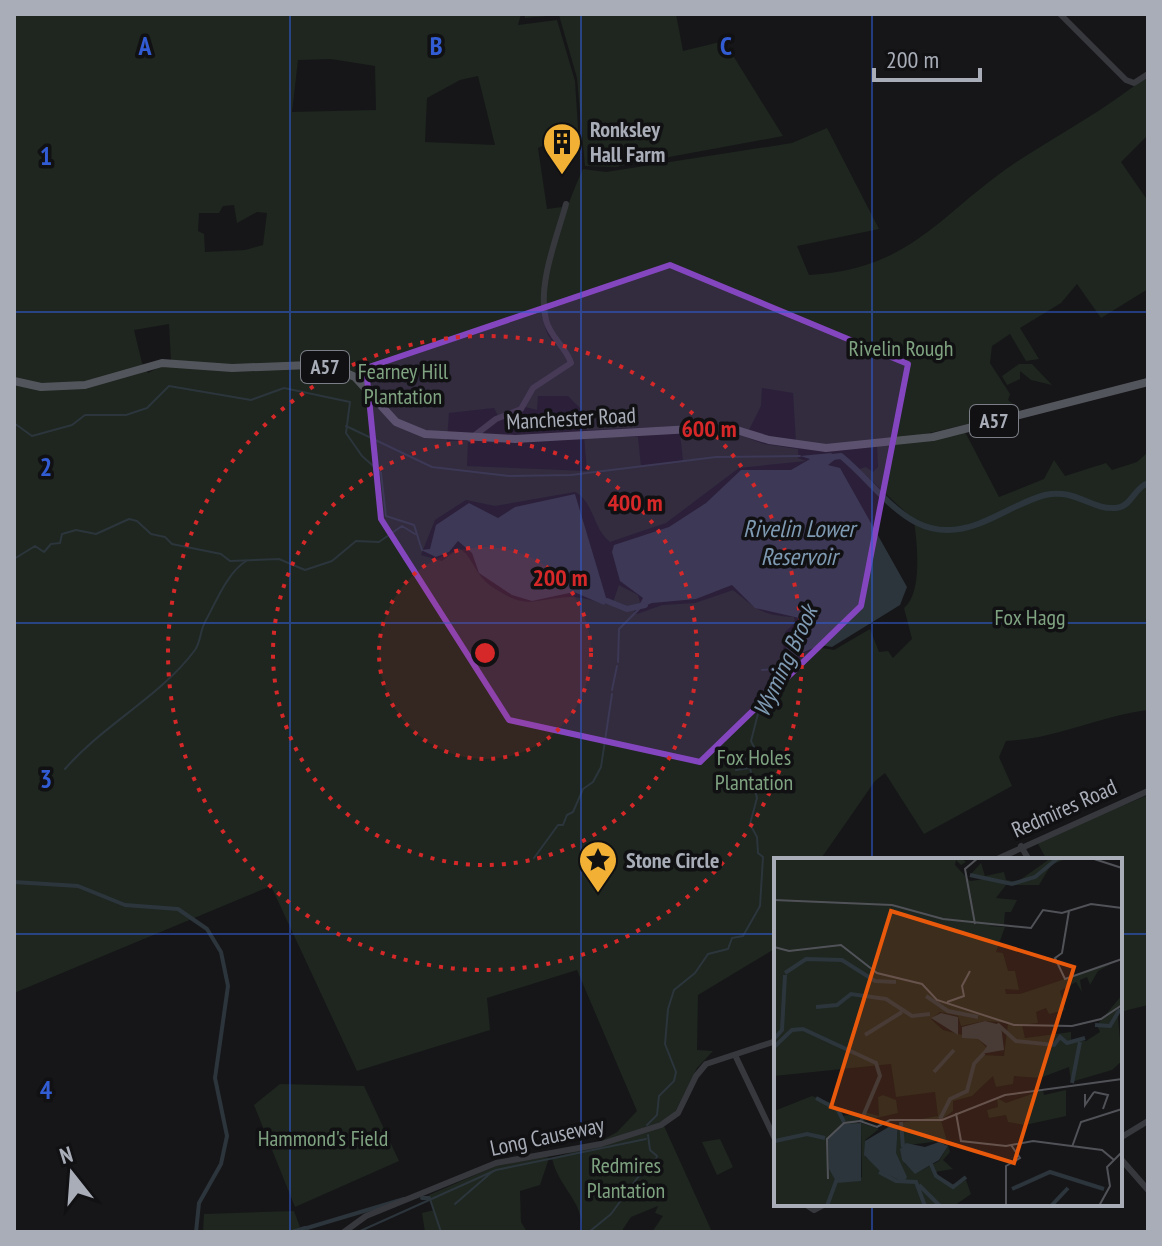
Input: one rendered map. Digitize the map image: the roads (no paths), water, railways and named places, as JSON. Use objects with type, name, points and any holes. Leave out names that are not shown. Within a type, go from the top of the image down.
[{"type":"main road","name":"Manchester Road","points":[[14,381],[41,387],[85,385],[162,363],[232,368],[310,365],[335,368],[355,377],[390,417],[408,430],[470,439],[676,432],[718,426],[801,447],[837,448],[942,435],[1148,382]]},
{"type":"street","points":[[1060,14],[1126,80],[1134,83],[1148,74]]},
{"type":"street","points":[[470,439],[496,419],[521,409],[533,388],[571,363],[547,324],[544,308],[545,286],[566,204]]},
{"type":"street","name":"Redmires Road","points":[[999,858],[1148,791]]},
{"type":"street","points":[[1021,846],[1028,858]]},
{"type":"street","points":[[774,1042],[735,1055],[774,1137]]},
{"type":"street","name":"Long Causeway","points":[[344,1232],[366,1216],[496,1163],[601,1144],[661,1125],[681,1109],[703,1066],[735,1055]]},
{"type":"street","points":[[1122,1137],[1148,1121]]},
{"type":"street","points":[[1122,1160],[1148,1190]]},
{"type":"water","name":"Rivelin Lower Reservoir","points":[[831,453],[837,458],[828,465],[840,468],[907,587],[900,605],[832,647],[821,645],[797,655],[794,665],[776,673],[775,668],[785,663],[787,639],[799,618],[755,608],[732,585],[696,599],[652,603],[637,609],[643,598],[620,581],[612,552],[614,545],[669,527],[706,503],[741,470],[791,470],[810,459],[800,456]]},
{"type":"water","points":[[575,494],[607,601],[604,605],[574,592],[532,601],[512,595],[479,573],[472,553],[458,541],[449,552],[436,557],[421,550],[430,549],[436,525],[469,503],[498,518],[515,507]]},
{"type":"waterway","points":[[14,423],[32,436],[72,425],[85,415],[126,415],[147,408],[169,386],[251,400],[284,388],[350,402],[346,433],[362,456],[381,473],[386,516],[414,525],[422,550]]},
{"type":"waterway","points":[[346,426],[432,467],[509,476],[571,475],[716,457],[800,456]]},
{"type":"waterway","points":[[832,457],[841,456],[901,513],[935,529],[955,530],[978,524],[1045,495],[1066,494],[1098,506],[1121,507],[1148,483]]},
{"type":"waterway","points":[[14,559],[35,546],[44,552],[51,544],[60,543],[62,534],[76,530],[96,534],[129,519],[137,521],[151,534],[165,537],[172,544],[221,554],[230,561],[279,559],[305,570],[332,561],[356,541],[379,542],[402,526],[415,534]]},
{"type":"waterway","points":[[65,769],[181,667],[197,647],[203,625],[222,588],[246,561]]},
{"type":"waterway","points":[[607,601],[627,609],[645,605]]},
{"type":"waterway","points":[[618,662],[619,629],[639,609]]},
{"type":"waterway","points":[[612,690],[617,666]]},
{"type":"waterway","points":[[762,670],[775,669]]},
{"type":"waterway","name":"Wyming Brook","points":[[647,1125],[657,1115],[659,1096],[674,1081],[676,1072],[665,1044],[668,1009],[674,990],[695,973],[708,954],[728,949],[732,938],[743,936],[760,906],[763,857],[758,853],[757,837],[750,824],[757,798],[750,768],[755,749],[751,741],[761,702],[781,671]]},
{"type":"waterway","points":[[534,858],[558,825],[563,825],[567,815],[573,812],[583,789],[593,782],[601,767],[612,694]]},
{"type":"waterway","points":[[736,760],[750,758]]},
{"type":"waterway","points":[[736,770],[750,768]]},
{"type":"waterway","points":[[14,882],[78,886],[125,905],[178,909],[207,929],[221,952],[228,986],[215,1078],[227,1136],[221,1164],[199,1203],[196,1232]]},
{"type":"waterway","name":"Wyming Brook","points":[[589,1232],[611,1214],[638,1177],[653,1169],[657,1156],[650,1150],[648,1135]]},
{"type":"waterway","points":[[358,1232],[496,1170],[646,1139]]},
{"type":"waterway","points":[[455,1204],[493,1171]]},
{"type":"waterway","points":[[422,1198],[429,1198]]},
{"type":"waterway","points":[[307,1228],[404,1199]]},
{"type":"waterway","points":[[430,1199],[441,1232]]},
{"type":"waterway","points":[[292,1232],[305,1228]]},
{"type":"place","name":"Ronksley Hall Farm","points":[[562,176]]},
{"type":"place","name":"Stone Circle","points":[[598,894]]},
{"type":"park label","name":"Rivelin Rough","points":[[901,348]]},
{"type":"park label","name":"Fearney Hill Plantation","points":[[403,384]]},
{"type":"park label","name":"Fox Hagg","points":[[1030,617]]},
{"type":"park label","name":"Fox Holes Plantation","points":[[754,770]]},
{"type":"park label","name":"Hammond's Field","points":[[323,1138]]},
{"type":"park label","name":"Redmires Plantation","points":[[626,1178]]}]
